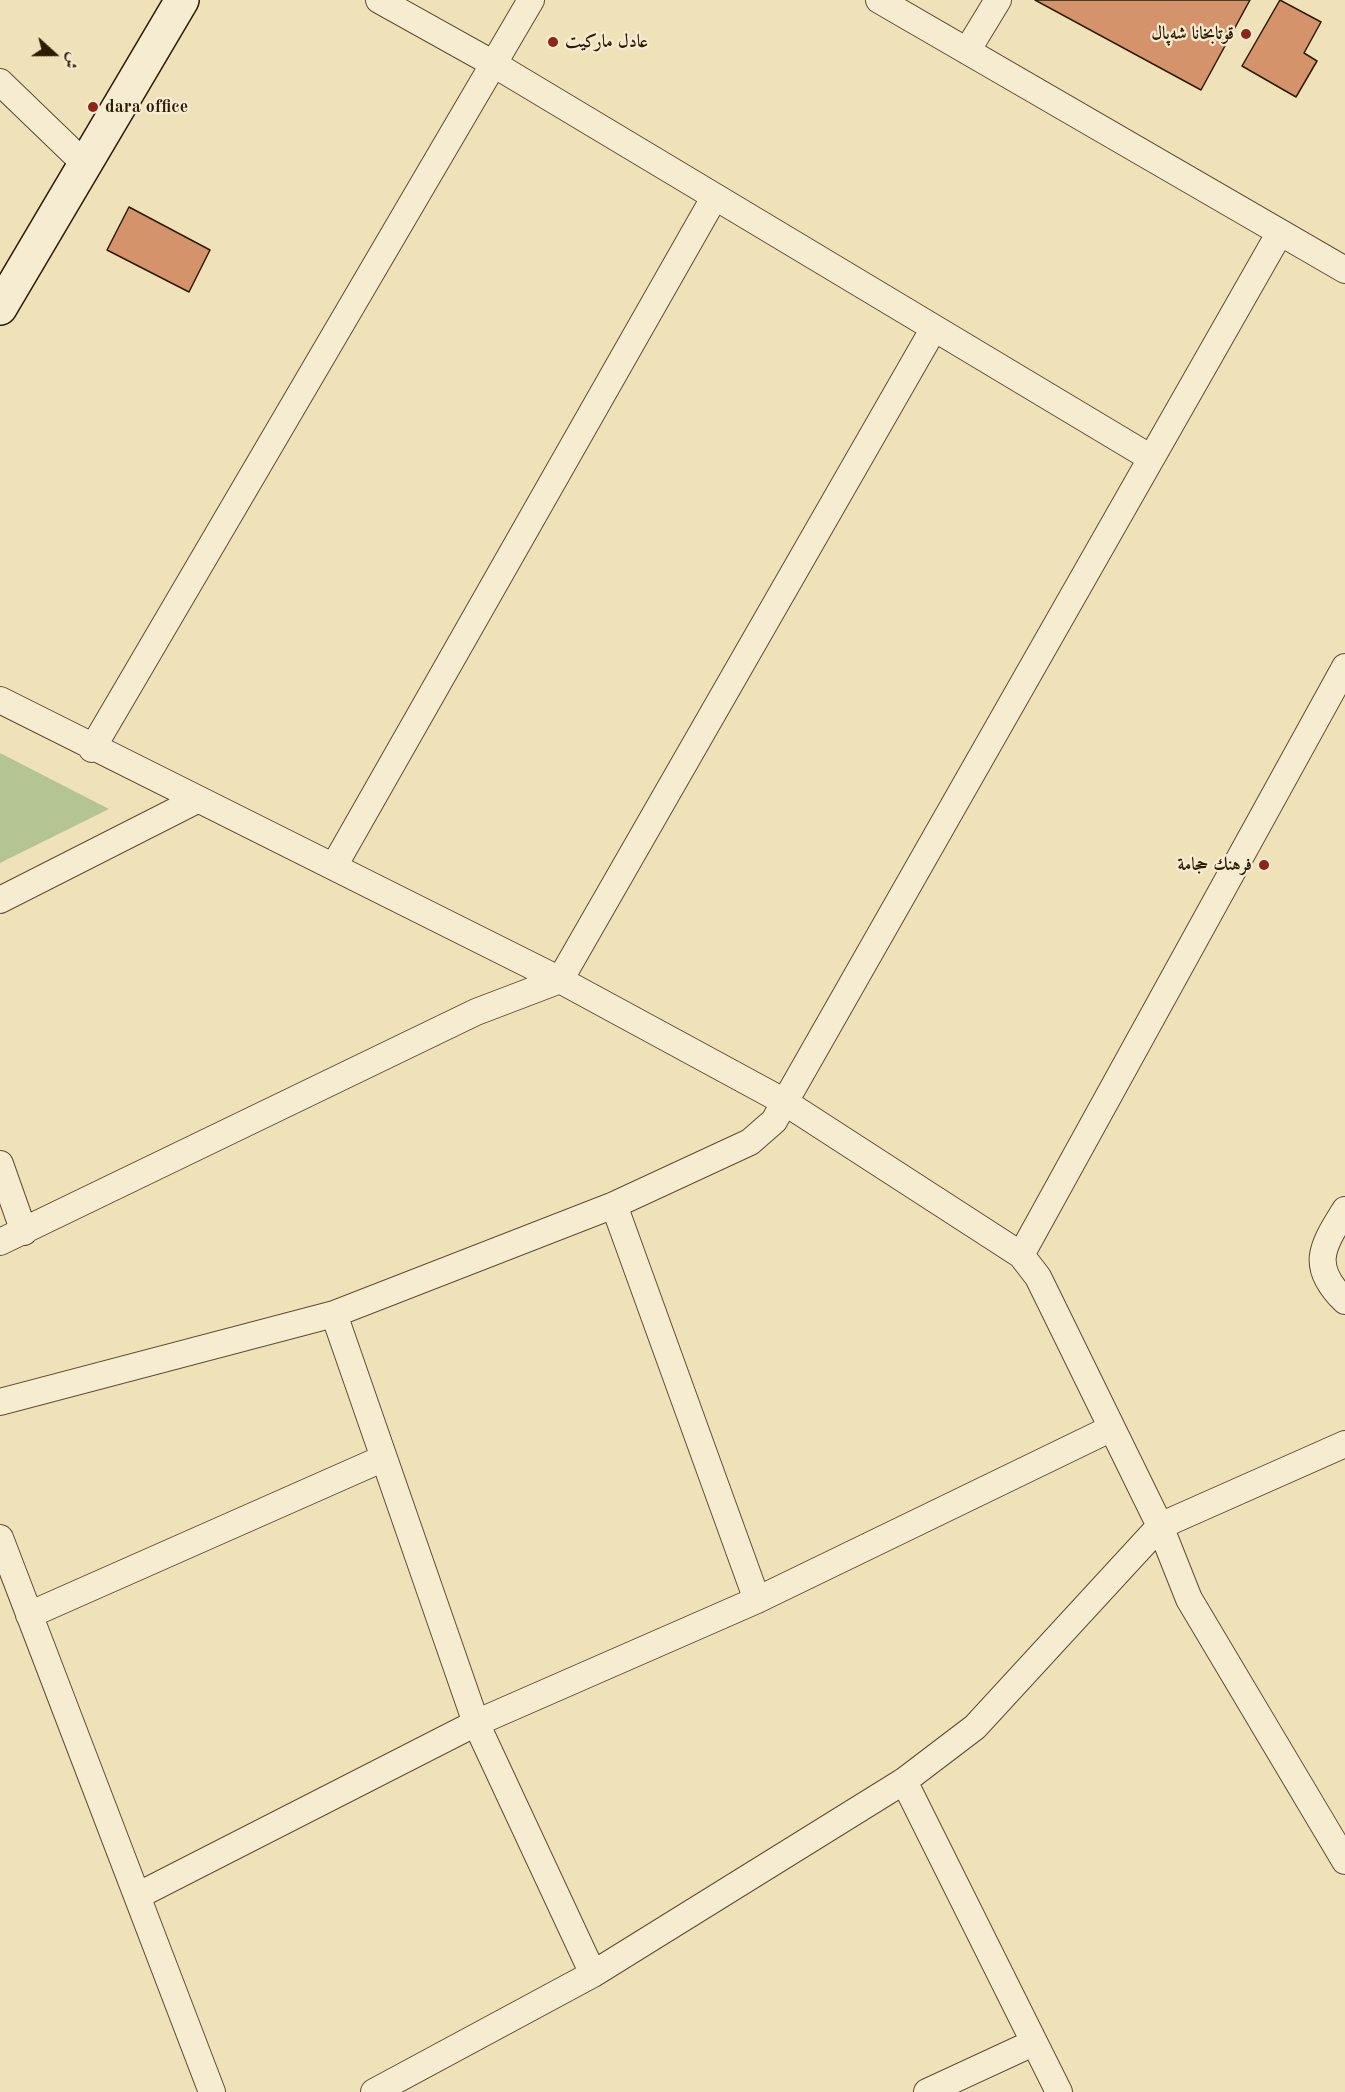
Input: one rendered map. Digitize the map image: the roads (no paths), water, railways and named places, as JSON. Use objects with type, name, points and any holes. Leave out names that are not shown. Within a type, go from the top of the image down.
[{"type":"main road","points":[[0,308],[182,0]]},
{"type":"street","points":[[379,0],[492,63],[1150,458]]},
{"type":"street","points":[[92,749],[531,0]]},
{"type":"street","points":[[879,0],[1345,270]]},
{"type":"street","points":[[967,51],[998,0]]},
{"type":"street","points":[[0,82],[85,164]]},
{"type":"street","points":[[334,867],[714,198]]},
{"type":"street","points":[[0,1402],[334,1314],[614,1205],[750,1142],[774,1121],[783,1101],[1280,234]]},
{"type":"street","points":[[0,1242],[476,1012],[560,981],[934,328]]},
{"type":"street","points":[[1021,1256],[1345,666]]},
{"type":"street","points":[[0,700],[92,749],[560,981],[783,1101],[1021,1256],[1038,1277],[1112,1428],[1160,1526],[1189,1599],[1345,1861]]},
{"type":"street","points":[[0,900],[197,800]]},
{"type":"street","points":[[0,1164],[24,1232]]},
{"type":"street","points":[[614,1205],[757,1600]]},
{"type":"street","points":[[1345,1210],[1322,1252],[1323,1273],[1332,1288],[1345,1301]]},
{"type":"street","points":[[334,1314],[476,1722],[593,1974]]},
{"type":"street","points":[[137,1896],[476,1722],[757,1600],[1112,1428]]},
{"type":"street","points":[[374,2092],[593,1974],[904,1781],[975,1727],[1160,1526],[1345,1444]]},
{"type":"street","points":[[29,1615],[384,1458]]},
{"type":"street","points":[[0,1538],[212,2092]]},
{"type":"street","points":[[904,1781],[1059,2092]]},
{"type":"street","points":[[927,2092],[1033,2043]]},
{"type":"place","name":"قوتابخانا شەپال","points":[[1246,34]]},
{"type":"place","name":"عادل ماركيت","points":[[553,42]]},
{"type":"place","name":"dara office","points":[[93,107]]},
{"type":"place","name":"فرهنك حجامة","points":[[1264,865]]}]
